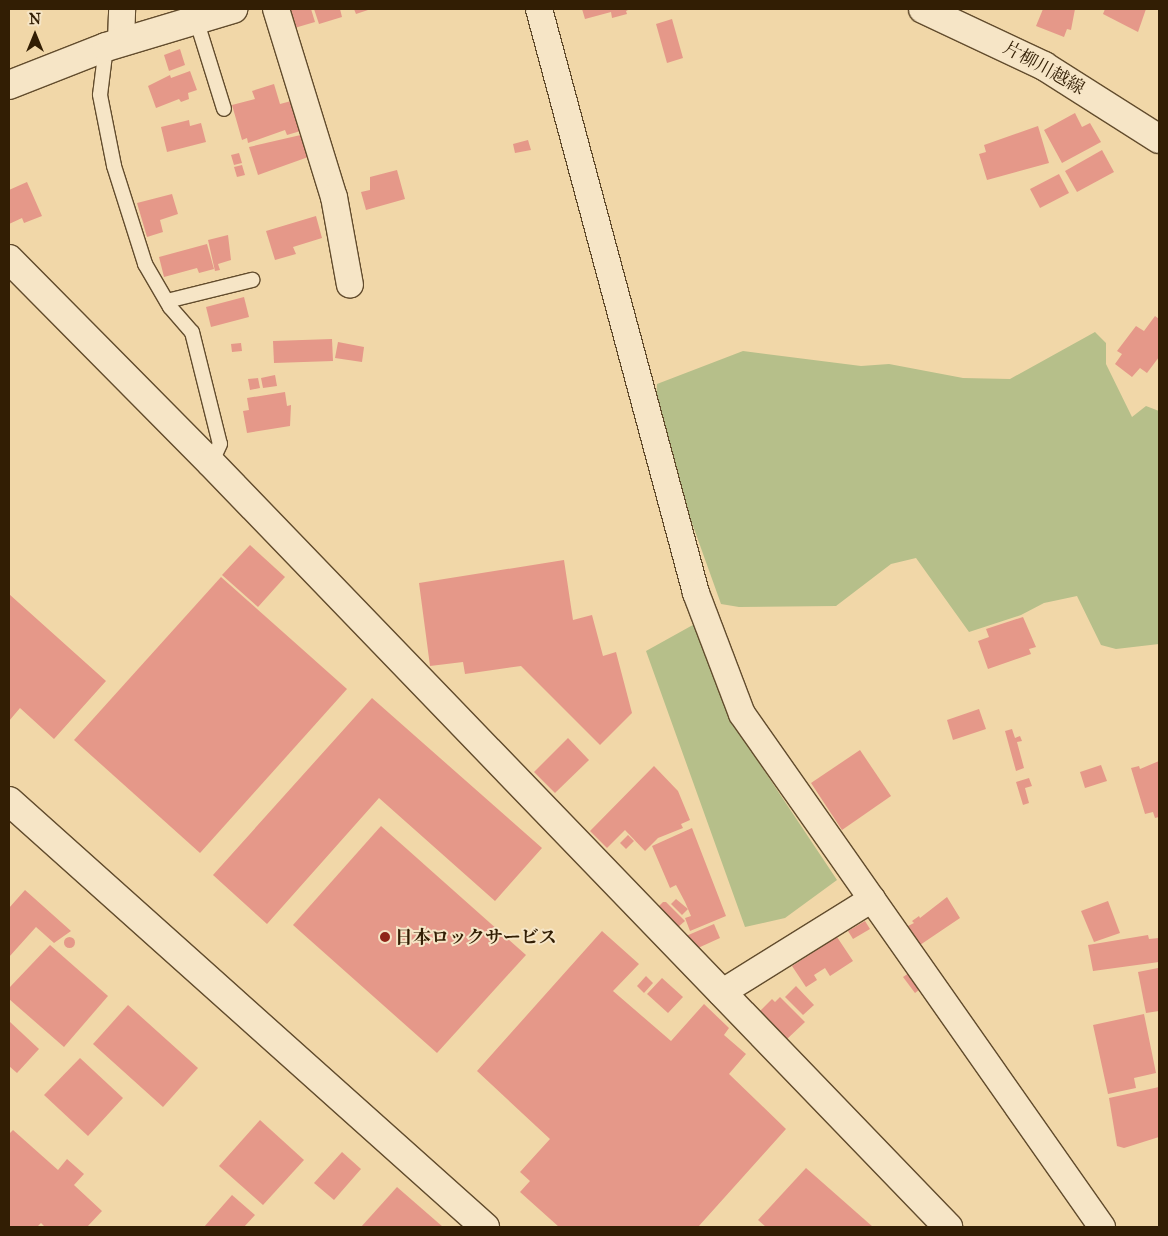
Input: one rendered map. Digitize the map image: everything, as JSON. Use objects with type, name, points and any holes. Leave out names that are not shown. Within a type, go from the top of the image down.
[{"type":"street","points":[[114,44],[122,9]]},
{"type":"street","points":[[9,84],[114,44],[233,9]]},
{"type":"street","points":[[276,9],[334,197],[350,285]]},
{"type":"street","points":[[540,9],[696,593],[723,670],[742,714],[1102,1227]]},
{"type":"street","name":"片柳川越線","points":[[923,9],[1044,66],[1159,139]]},
{"type":"street","points":[[9,259],[211,463],[948,1227]]},
{"type":"street","points":[[9,801],[485,1227]]},
{"type":"street","points":[[721,992],[872,899]]},
{"type":"lane","points":[[196,19],[224,109]]},
{"type":"lane","points":[[114,44],[100,95],[114,166],[145,264],[166,301],[192,332],[220,444],[211,463]]},
{"type":"lane","points":[[166,301],[252,280]]},
{"type":"green space","points":[[1095,332],[1106,343],[1106,364],[1132,417],[1146,406],[1159,411],[1159,644],[1116,649],[1101,645],[1077,596],[1044,603],[1021,615],[969,632],[916,558],[891,564],[836,606],[739,607],[721,604],[673,470],[656,403],[657,384],[743,351],[861,366],[889,364],[963,378],[1010,379]]},
{"type":"green space","points":[[700,621],[736,728],[837,880],[785,918],[745,927],[646,651]]},
{"type":"building","points":[[288,9],[311,9],[315,22],[291,29]]},
{"type":"building","points":[[314,9],[340,9],[342,17],[319,24]]},
{"type":"building","points":[[354,9],[371,9],[356,14]]},
{"type":"building","points":[[582,9],[630,9],[626,11],[627,14],[612,18],[611,12],[585,19]]},
{"type":"building","points":[[1043,9],[1075,9],[1071,30],[1067,29],[1064,37],[1036,26]]},
{"type":"building","points":[[1105,9],[1146,9],[1138,32],[1103,14]]},
{"type":"building","points":[[672,19],[683,58],[667,63],[656,24]]},
{"type":"building","points":[[180,49],[185,65],[169,71],[164,55]]},
{"type":"building","points":[[190,71],[197,90],[188,93],[189,99],[181,102],[179,99],[156,108],[148,86],[170,75],[171,78]]},
{"type":"building","points":[[274,84],[280,104],[295,100],[304,130],[287,135],[285,130],[248,143],[247,138],[242,140],[232,105],[255,99],[252,91]]},
{"type":"building","points":[[1075,113],[1082,127],[1090,123],[1101,142],[1062,163],[1044,130]]},
{"type":"building","points":[[189,120],[190,126],[201,123],[206,142],[167,152],[161,127]]},
{"type":"building","points":[[1038,126],[1049,163],[987,180],[979,154],[986,152],[984,145]]},
{"type":"building","points":[[305,134],[311,156],[258,175],[249,147]]},
{"type":"building","points":[[528,140],[531,150],[515,153],[513,144]]},
{"type":"building","points":[[1102,150],[1114,172],[1077,192],[1065,171]]},
{"type":"building","points":[[239,153],[242,163],[234,165],[231,155]]},
{"type":"building","points":[[242,165],[245,175],[237,177],[234,167]]},
{"type":"building","points":[[397,170],[405,199],[366,210],[361,192],[370,190],[370,177]]},
{"type":"building","points":[[1059,174],[1069,193],[1040,208],[1030,189]]},
{"type":"building","points":[[27,182],[42,216],[24,223],[22,218],[9,224],[9,190]]},
{"type":"building","points":[[172,194],[178,214],[160,220],[163,232],[147,237],[137,203]]},
{"type":"building","points":[[316,216],[322,238],[293,247],[296,254],[275,260],[266,231]]},
{"type":"building","points":[[228,235],[231,260],[218,264],[220,270],[215,271],[208,240]]},
{"type":"building","points":[[207,244],[214,269],[199,273],[197,268],[164,277],[159,257]]},
{"type":"building","points":[[244,297],[249,317],[211,327],[206,307]]},
{"type":"building","points":[[1155,316],[1159,319],[1159,357],[1147,373],[1140,368],[1132,377],[1115,364],[1122,354],[1117,351],[1136,326],[1144,331]]},
{"type":"building","points":[[332,339],[333,361],[274,363],[273,341]]},
{"type":"building","points":[[338,342],[364,347],[362,362],[335,358]]},
{"type":"building","points":[[241,343],[242,351],[232,352],[231,344]]},
{"type":"building","points":[[275,375],[277,386],[263,388],[261,378]]},
{"type":"building","points":[[258,378],[260,388],[250,390],[248,379]]},
{"type":"building","points":[[285,392],[287,406],[291,405],[290,426],[247,433],[243,411],[249,410],[247,398]]},
{"type":"building","points":[[250,545],[285,577],[258,607],[222,575]]},
{"type":"building","points":[[564,560],[573,620],[592,615],[603,656],[616,652],[632,713],[600,745],[521,666],[465,674],[463,662],[430,666],[419,583]]},
{"type":"building","points":[[221,577],[347,689],[200,853],[74,740]]},
{"type":"building","points":[[9,594],[106,681],[54,739],[20,708],[9,721]]},
{"type":"building","points":[[1023,617],[1036,647],[1029,649],[1031,654],[988,669],[978,641],[989,637],[986,629]]},
{"type":"building","points":[[372,698],[542,848],[495,901],[379,798],[267,924],[213,875]]},
{"type":"building","points":[[979,709],[986,729],[953,740],[947,720]]},
{"type":"building","points":[[1012,729],[1015,738],[1020,736],[1022,741],[1017,742],[1024,768],[1016,771],[1005,731]]},
{"type":"building","points":[[568,738],[589,760],[555,793],[534,772]]},
{"type":"building","points":[[860,750],[891,796],[842,830],[811,783]]},
{"type":"building","points":[[1159,761],[1159,817],[1155,818],[1153,812],[1145,814],[1131,768],[1139,766],[1140,769]]},
{"type":"building","points":[[1101,765],[1107,781],[1085,788],[1080,772]]},
{"type":"building","points":[[654,766],[678,791],[690,820],[681,824],[683,828],[658,838],[645,851],[625,830],[607,848],[590,831]]},
{"type":"building","points":[[1029,778],[1032,786],[1025,788],[1029,803],[1023,805],[1016,782]]},
{"type":"building","points":[[381,826],[526,955],[437,1053],[293,925]]},
{"type":"building","points":[[692,828],[726,916],[690,931],[685,918],[691,916],[685,902],[676,885],[670,888],[652,846]]},
{"type":"building","points":[[628,835],[634,841],[626,849],[620,843]]},
{"type":"building","points":[[25,890],[71,931],[54,943],[36,927],[9,957],[9,908]]},
{"type":"building","points":[[947,897],[960,918],[920,945],[908,926],[914,923],[912,921],[919,916],[920,918]]},
{"type":"building","points":[[676,899],[688,909],[682,915],[671,904]]},
{"type":"building","points":[[1108,901],[1120,933],[1094,942],[1081,911]]},
{"type":"building","points":[[663,902],[666,902],[685,921],[677,928],[657,908]]},
{"type":"building","points":[[865,921],[870,929],[853,939],[848,931]]},
{"type":"building","points":[[714,924],[720,938],[698,948],[686,936]]},
{"type":"building","points":[[602,931],[639,964],[613,991],[671,1041],[704,1004],[729,1028],[724,1035],[746,1054],[729,1074],[786,1129],[698,1227],[559,1227],[520,1192],[530,1181],[520,1172],[550,1139],[477,1071]]},
{"type":"building","points":[[1148,935],[1149,939],[1159,938],[1159,962],[1093,971],[1088,945]]},
{"type":"building","points":[[69,936],[75,942],[69,948],[63,942]]},
{"type":"building","points":[[837,937],[853,961],[830,976],[825,968],[814,975],[817,980],[806,987],[792,966]]},
{"type":"building","points":[[50,945],[108,996],[64,1047],[9,999],[9,988]]},
{"type":"building","points":[[1158,968],[1159,1011],[1146,1013],[1138,972]]},
{"type":"building","points":[[912,971],[924,986],[915,993],[903,977]]},
{"type":"building","points":[[646,976],[653,983],[644,993],[637,986]]},
{"type":"building","points":[[662,978],[683,997],[668,1013],[647,994]]},
{"type":"building","points":[[796,986],[814,1005],[803,1015],[785,997]]},
{"type":"building","points":[[780,997],[805,1022],[786,1040],[758,1013],[772,999],[775,1002]]},
{"type":"building","points":[[128,1005],[198,1068],[163,1107],[93,1044]]},
{"type":"building","points":[[1144,1014],[1156,1073],[1134,1078],[1136,1088],[1108,1094],[1093,1025]]},
{"type":"building","points":[[9,1021],[39,1049],[17,1073],[9,1066]]},
{"type":"building","points":[[80,1058],[123,1098],[88,1136],[44,1095]]},
{"type":"building","points":[[1159,1087],[1159,1137],[1124,1148],[1117,1146],[1109,1098]]},
{"type":"building","points":[[260,1120],[304,1160],[263,1205],[219,1166]]},
{"type":"building","points":[[13,1130],[58,1170],[67,1159],[84,1174],[74,1185],[102,1211],[87,1227],[45,1227],[41,1223],[37,1227],[9,1227],[9,1134]]},
{"type":"building","points":[[342,1152],[361,1169],[334,1200],[314,1183]]},
{"type":"building","points":[[806,1168],[873,1227],[766,1227],[758,1220]]},
{"type":"building","points":[[397,1187],[443,1227],[361,1227]]},
{"type":"building","points":[[232,1195],[255,1215],[244,1227],[204,1227]]},
{"type":"place","name":"日本ロックサービス","points":[[385,937]]}]
